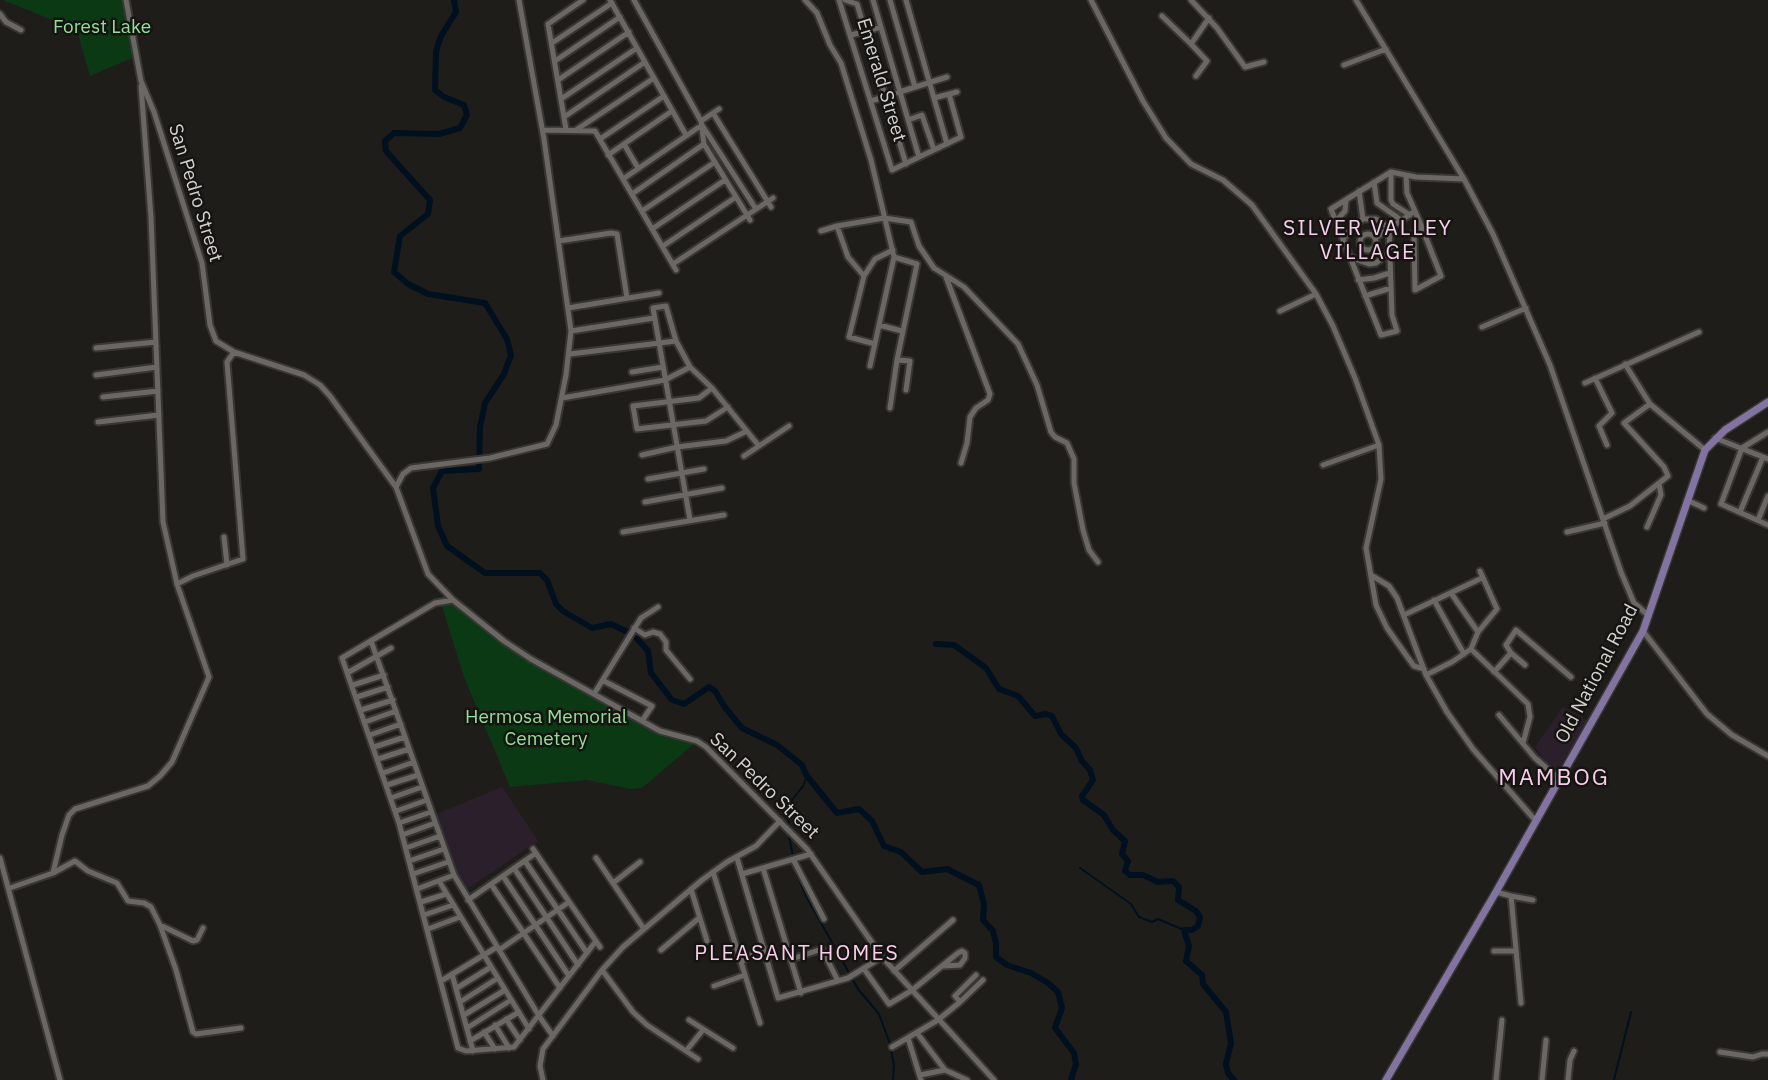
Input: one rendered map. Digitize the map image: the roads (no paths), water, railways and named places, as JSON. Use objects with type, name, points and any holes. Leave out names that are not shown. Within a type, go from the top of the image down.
[{"type":"main road","name":"Old National Road","points":[[1386,1080],[1643,631],[1705,450],[1715,438],[1768,402]]},
{"type":"street","name":"San Pedro Street","points":[[126,0],[141,81],[154,112],[202,262],[212,334],[216,341],[234,352],[304,375],[320,385],[396,487],[428,574],[453,600],[504,641],[594,694],[660,731],[697,741],[706,747],[811,854],[882,957],[994,1080]]},
{"type":"street","points":[[396,487],[403,474],[411,468],[491,458],[547,444],[552,436],[562,398],[571,331],[543,130],[519,0]]},
{"type":"street","points":[[566,129],[548,24],[583,0]]},
{"type":"street","points":[[634,0],[701,123],[756,209]]},
{"type":"street","points":[[805,0],[817,13],[825,35],[841,63],[871,160],[893,254],[870,366]]},
{"type":"street","points":[[842,0],[857,4],[906,164],[961,137],[949,94]]},
{"type":"street","name":"Emerald Street","points":[[842,0],[892,170],[906,164]]},
{"type":"street","points":[[873,0],[919,157]]},
{"type":"street","points":[[890,0],[915,87]]},
{"type":"street","points":[[906,0],[947,144]]},
{"type":"street","points":[[1091,0],[1143,101],[1166,138],[1191,164],[1223,180],[1241,193],[1316,294],[1333,326],[1379,446],[1381,479],[1366,548],[1378,612],[1406,655],[1415,666],[1425,672]]},
{"type":"street","points":[[1191,0],[1245,67],[1264,62]]},
{"type":"street","points":[[1356,0],[1464,179],[1493,234],[1550,365],[1630,594],[1638,608],[1648,615]]},
{"type":"street","points":[[552,43],[611,1],[687,135]]},
{"type":"street","points":[[0,13],[6,22],[21,30]]},
{"type":"street","points":[[1162,16],[1207,61],[1196,76]]},
{"type":"street","points":[[555,61],[620,18]]},
{"type":"street","points":[[1191,44],[1209,19]]},
{"type":"street","points":[[851,35],[881,27]]},
{"type":"street","points":[[558,80],[629,32]]},
{"type":"street","points":[[561,99],[637,48]]},
{"type":"street","points":[[1344,65],[1386,49]]},
{"type":"street","points":[[564,117],[645,62]]},
{"type":"street","points":[[871,101],[947,77]]},
{"type":"street","points":[[576,130],[654,78]]},
{"type":"street","points":[[53,873],[69,815],[75,809],[148,786],[160,776],[172,762],[207,685],[208,670],[177,584],[163,522],[151,217],[141,81]]},
{"type":"street","points":[[934,98],[957,92]]},
{"type":"street","points":[[600,139],[664,96]]},
{"type":"street","points":[[608,155],[673,111]]},
{"type":"street","points":[[543,130],[595,131],[675,267],[749,218],[756,209],[770,202],[716,111],[687,135],[623,178]]},
{"type":"street","points":[[908,120],[922,115],[934,150]]},
{"type":"street","points":[[701,123],[704,145],[749,218]]},
{"type":"street","points":[[624,144],[638,168]]},
{"type":"street","points":[[632,194],[704,145]]},
{"type":"street","points":[[642,211],[715,162]]},
{"type":"street","points":[[1389,228],[1392,315],[1398,330],[1381,335],[1331,209],[1391,172],[1464,179]]},
{"type":"street","points":[[1391,172],[1393,204],[1412,213]]},
{"type":"street","points":[[1406,175],[1412,213],[1421,225],[1441,276],[1415,289],[1414,233],[1421,225]]},
{"type":"street","points":[[652,229],[725,180]]},
{"type":"street","points":[[1374,182],[1377,202],[1401,220]]},
{"type":"street","points":[[1359,191],[1363,219]]},
{"type":"street","points":[[663,246],[736,197]]},
{"type":"street","points":[[1336,221],[1345,211],[1346,200]]},
{"type":"street","points":[[1375,238],[1412,213]]},
{"type":"street","points":[[821,231],[884,218],[908,221],[934,268],[968,291],[1023,352],[1037,385],[1051,432],[1067,443],[1072,453],[1075,463],[1074,483],[1083,530],[1088,550],[1098,562]]},
{"type":"street","points":[[1344,238],[1353,226],[1363,219],[1376,219],[1389,228]]},
{"type":"street","points":[[837,226],[848,257],[864,276]]},
{"type":"street","points":[[559,241],[617,234],[627,298]]},
{"type":"street","points":[[1362,247],[1360,242],[1364,235],[1369,234],[1375,238]]},
{"type":"street","points":[[1362,247],[1371,249],[1376,243],[1375,238]]},
{"type":"street","points":[[1351,256],[1362,247]]},
{"type":"street","points":[[1351,256],[1369,264],[1376,263],[1390,248]]},
{"type":"street","points":[[875,344],[849,337],[864,276],[875,259],[893,254],[917,264],[902,331],[890,408]]},
{"type":"street","points":[[1359,280],[1390,272]]},
{"type":"street","points":[[946,277],[990,394],[988,400],[976,408],[970,417],[961,463]]},
{"type":"street","points":[[1365,296],[1391,288]]},
{"type":"street","points":[[568,308],[659,293]]},
{"type":"street","points":[[650,294],[690,520]]},
{"type":"street","points":[[1280,311],[1316,294]]},
{"type":"street","points":[[653,308],[666,306],[676,341],[690,367],[712,388],[759,446]]},
{"type":"street","points":[[1482,327],[1526,308]]},
{"type":"street","points":[[571,331],[654,318]]},
{"type":"street","points":[[879,325],[902,331]]},
{"type":"street","points":[[1585,383],[1699,332]]},
{"type":"street","points":[[570,354],[676,341]]},
{"type":"street","points":[[96,348],[156,342]]},
{"type":"street","points":[[177,584],[243,559],[227,362],[234,352]]},
{"type":"street","points":[[897,360],[909,361],[906,390]]},
{"type":"street","points":[[1625,364],[1650,404],[1705,450]]},
{"type":"street","points":[[96,374],[157,367]]},
{"type":"street","points":[[632,372],[663,367]]},
{"type":"street","points":[[562,398],[665,380],[690,367]]},
{"type":"street","points":[[1595,378],[1612,413],[1599,426],[1607,445]]},
{"type":"street","points":[[712,388],[699,398],[633,406],[637,429],[706,421],[728,407]]},
{"type":"street","points":[[103,397],[158,391]]},
{"type":"street","points":[[1567,532],[1604,521],[1630,506],[1668,476],[1625,423],[1650,404]]},
{"type":"street","points":[[98,422],[159,415]]},
{"type":"street","points":[[744,456],[789,426]]},
{"type":"street","points":[[642,455],[677,447],[726,441],[747,430]]},
{"type":"street","points":[[1767,434],[1742,448],[1721,504],[1768,525]]},
{"type":"street","points":[[1715,438],[1766,458],[1740,512]]},
{"type":"street","points":[[1322,465],[1379,446]]},
{"type":"street","points":[[648,479],[704,469]]},
{"type":"street","points":[[1647,527],[1661,495],[1659,484]]},
{"type":"street","points":[[645,502],[722,488]]},
{"type":"street","points":[[1758,520],[1768,496]]},
{"type":"street","points":[[1687,500],[1704,508]]},
{"type":"street","points":[[623,532],[724,515]]},
{"type":"street","points":[[225,537],[228,565]]},
{"type":"street","points":[[1404,614],[1451,593],[1481,574],[1497,606],[1478,632],[1471,649],[1425,672]]},
{"type":"street","points":[[1371,575],[1389,586],[1397,598],[1434,692],[1473,749],[1535,820]]},
{"type":"street","points":[[1451,593],[1478,632]]},
{"type":"street","points":[[453,600],[435,603],[342,658],[396,811],[458,1048],[473,1051],[514,1047],[587,953],[598,944],[534,851],[525,861],[468,900]]},
{"type":"street","points":[[1434,600],[1464,654]]},
{"type":"street","points":[[594,694],[641,618],[658,607]]},
{"type":"street","points":[[633,630],[645,635],[653,632],[660,634],[666,642],[666,650],[690,679]]},
{"type":"street","points":[[1525,665],[1506,645],[1516,630],[1572,677]]},
{"type":"street","points":[[1643,631],[1707,713],[1732,735],[1768,756]]},
{"type":"street","points":[[371,641],[448,862],[468,900],[553,1036]]},
{"type":"street","points":[[348,672],[391,648]]},
{"type":"street","points":[[1471,649],[1530,707],[1523,743]]},
{"type":"street","points":[[1494,672],[1511,653]]},
{"type":"street","points":[[364,663],[369,680]]},
{"type":"street","points":[[353,685],[384,675]]},
{"type":"street","points":[[604,681],[652,706],[642,721]]},
{"type":"street","points":[[357,697],[388,687]]},
{"type":"street","points":[[361,710],[393,699]]},
{"type":"street","points":[[365,722],[397,711]]},
{"type":"street","points":[[1499,715],[1544,766],[1559,778]]},
{"type":"street","points":[[370,735],[401,724]]},
{"type":"street","points":[[374,747],[405,737]]},
{"type":"street","points":[[378,759],[409,749]]},
{"type":"street","points":[[383,773],[414,762]]},
{"type":"street","points":[[387,785],[418,775]]},
{"type":"street","points":[[391,797],[422,787]]},
{"type":"street","points":[[396,811],[427,800]]},
{"type":"street","points":[[399,823],[431,812]]},
{"type":"street","points":[[543,1080],[541,1055],[602,970],[644,929],[713,872],[756,846],[780,821]]},
{"type":"street","points":[[402,835],[435,823]]},
{"type":"street","points":[[406,848],[440,836]]},
{"type":"street","points":[[410,861],[444,849]]},
{"type":"street","points":[[742,874],[811,854]]},
{"type":"street","points":[[0,858],[60,1080]]},
{"type":"street","points":[[596,858],[644,929]]},
{"type":"street","points":[[737,858],[778,998],[838,981],[882,957]]},
{"type":"street","points":[[793,859],[824,919]]},
{"type":"street","points":[[10,888],[53,873],[75,861],[88,871],[117,883],[128,901],[144,903],[150,907],[160,925],[193,1032],[196,1034],[241,1028]]},
{"type":"street","points":[[525,861],[587,953]]},
{"type":"street","points":[[413,874],[448,862]]},
{"type":"street","points":[[613,883],[640,862]]},
{"type":"street","points":[[514,868],[578,965]]},
{"type":"street","points":[[763,868],[801,993]]},
{"type":"street","points":[[713,872],[760,1023]]},
{"type":"street","points":[[417,889],[454,874]]},
{"type":"street","points":[[503,876],[569,976]]},
{"type":"street","points":[[439,881],[529,1029]]},
{"type":"street","points":[[491,884],[560,988]]},
{"type":"street","points":[[691,890],[707,941]]},
{"type":"street","points":[[1496,892],[1533,900]]},
{"type":"street","points":[[421,902],[446,894]]},
{"type":"street","points":[[1511,896],[1521,1003]]},
{"type":"street","points":[[441,981],[524,933],[569,902]]},
{"type":"street","points":[[424,915],[453,905]]},
{"type":"street","points":[[428,929],[460,917]]},
{"type":"street","points":[[661,950],[699,918]]},
{"type":"street","points":[[894,971],[953,920]]},
{"type":"street","points":[[160,925],[193,941],[197,940],[203,928]]},
{"type":"street","points":[[741,962],[764,948]]},
{"type":"street","points":[[792,959],[822,949],[838,981]]},
{"type":"street","points":[[1494,951],[1515,951]]},
{"type":"street","points":[[864,969],[887,1004],[891,1004],[943,966]]},
{"type":"street","points":[[457,989],[491,967]]},
{"type":"street","points":[[602,970],[633,1012],[647,1025],[698,1059]]},
{"type":"street","points":[[452,974],[473,1051]]},
{"type":"street","points":[[714,986],[745,975]]},
{"type":"street","points":[[960,1002],[955,996],[976,975]]},
{"type":"street","points":[[460,1002],[498,978]]},
{"type":"street","points":[[892,1047],[938,1020],[983,980]]},
{"type":"street","points":[[464,1015],[505,989]]},
{"type":"street","points":[[467,1028],[511,1000]]},
{"type":"street","points":[[470,1041],[519,1012]]},
{"type":"street","points":[[506,1019],[520,1040]]},
{"type":"street","points":[[689,1020],[733,1048]]},
{"type":"street","points":[[1496,1080],[1502,1020]]},
{"type":"street","points":[[495,1025],[509,1048]]},
{"type":"street","points":[[686,1051],[703,1030]]},
{"type":"street","points":[[484,1032],[495,1049]]},
{"type":"street","points":[[917,1033],[945,1070],[967,1080]]},
{"type":"street","points":[[908,1038],[920,1078],[945,1070]]},
{"type":"street","points":[[1542,1080],[1546,1040]]},
{"type":"street","points":[[1567,1080],[1574,1051]]},
{"type":"street","points":[[1720,1052],[1749,1057],[1768,1054]]},
{"type":"waterway","points":[[454,0],[456,12],[441,36],[436,51],[435,90],[464,105],[467,115],[460,128],[439,134],[394,133],[385,141],[386,151],[430,200],[428,214],[400,236],[394,272],[408,284],[428,294],[485,303],[507,339],[511,355],[504,374],[485,403],[480,427],[479,469],[442,471],[433,488],[438,526],[447,546],[485,573],[540,573],[547,580],[556,604],[563,611],[592,628],[611,624],[634,635],[648,651],[651,673],[672,700],[684,704],[709,687],[715,691],[742,728],[777,745],[802,765],[807,776],[837,813],[859,809],[872,821],[884,846],[901,852],[922,872],[947,869],[979,885],[984,904],[983,920],[993,931],[996,957],[1007,965],[1031,973],[1058,992],[1062,1008],[1055,1028],[1074,1053],[1076,1064],[1071,1080]]},
{"type":"waterway","points":[[936,644],[954,645],[986,668],[999,689],[1018,696],[1035,716],[1052,716],[1061,734],[1076,748],[1090,770],[1093,780],[1082,796],[1083,800],[1104,815],[1113,830],[1125,841],[1122,854],[1128,861],[1125,871],[1130,875],[1143,875],[1158,882],[1173,881],[1179,887],[1178,900],[1196,911],[1200,917],[1198,926],[1192,930],[1184,930],[1189,946],[1186,961],[1202,975],[1203,984],[1226,1012],[1231,1043],[1226,1064],[1228,1073],[1234,1080]]},
{"type":"waterway","points":[[788,825],[792,800],[807,776]]},
{"type":"waterway","points":[[788,831],[793,856]]},
{"type":"waterway","points":[[1080,868],[1131,904],[1139,917],[1152,922],[1158,919],[1184,930]]},
{"type":"waterway","points":[[795,869],[806,896],[858,989],[879,1014],[890,1044]]},
{"type":"waterway","points":[[1614,1080],[1631,1012]]},
{"type":"waterway","points":[[891,1050],[893,1080]]},
{"type":"district","name":"SILVER VALLEY VILLAGE","points":[[1368,241]]},
{"type":"district","name":"MAMBOG","points":[[1554,778]]},
{"type":"district","name":"PLEASANT HOMES","points":[[797,954]]},
{"type":"park label","name":"Forest Lake","points":[[102,28]]},
{"type":"park label","name":"Hermosa Memorial Cemetery","points":[[546,729]]}]
